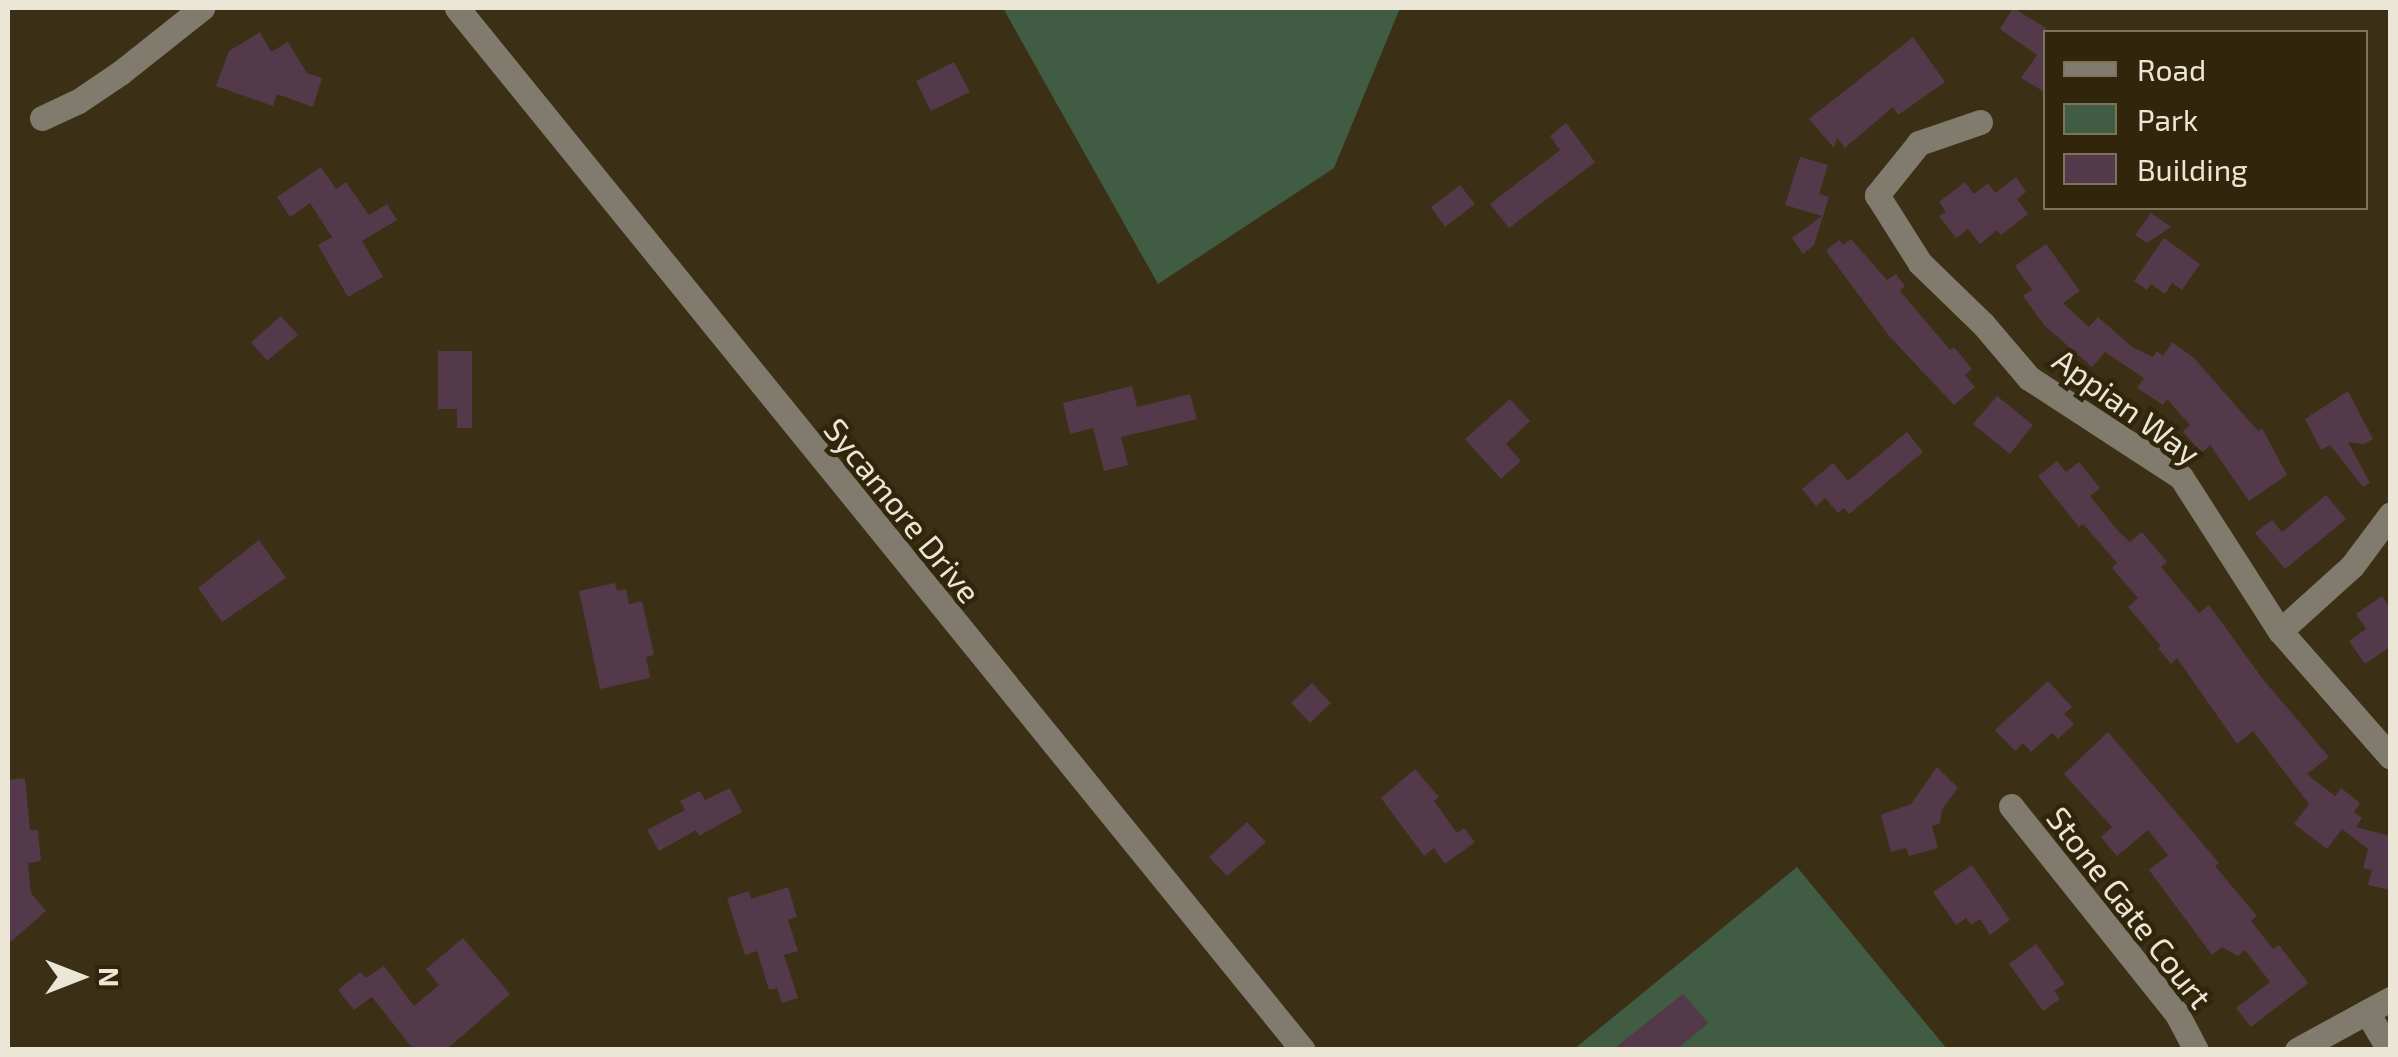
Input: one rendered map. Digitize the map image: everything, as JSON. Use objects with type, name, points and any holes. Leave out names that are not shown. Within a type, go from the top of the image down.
[{"type":"street","points":[[42,118],[78,102],[202,8]]},
{"type":"street","name":"Sycamore Drive","points":[[457,8],[1303,1050]]},
{"type":"street","name":"Appian Way","points":[[1980,122],[1919,144],[1877,195],[1920,263],[1984,324],[2030,378],[2181,478],[2280,631],[2390,756]]},
{"type":"street","points":[[2280,631],[2352,566],[2390,516]]},
{"type":"street","name":"Stone Gate Court","points":[[2011,806],[2177,1014],[2196,1050]]},
{"type":"street","points":[[2297,1050],[2390,999]]},
{"type":"street","points":[[2367,1012],[2389,1050]]},
{"type":"green space","points":[[1003,8],[1400,8],[1334,168],[1158,284]]},
{"type":"green space","points":[[1797,867],[1947,1049],[1573,1050]]},
{"type":"building","points":[[2013,8],[2046,28],[2043,91],[2021,78],[2037,55],[2000,29]]},
{"type":"building","points":[[260,32],[271,52],[288,42],[307,73],[322,78],[313,107],[277,94],[273,106],[216,86],[229,51]]},
{"type":"building","points":[[1913,37],[1945,82],[1898,115],[1893,107],[1845,148],[1837,138],[1834,148],[1809,119]]},
{"type":"building","points":[[954,62],[970,92],[931,111],[916,81]]},
{"type":"building","points":[[1566,123],[1595,162],[1509,228],[1490,204],[1560,150],[1550,136]]},
{"type":"building","points":[[1800,157],[1828,165],[1819,194],[1829,197],[1814,245],[1803,254],[1792,238],[1822,216],[1785,205]]},
{"type":"building","points":[[321,167],[336,189],[346,182],[369,215],[387,204],[397,220],[362,241],[383,277],[348,297],[318,245],[332,237],[310,203],[290,217],[277,197]]},
{"type":"building","points":[[2016,177],[2026,192],[2017,199],[2028,214],[2001,235],[1997,230],[1980,244],[1968,229],[1956,238],[1939,216],[1946,212],[1939,202],[1965,182],[1974,194],[1988,183],[1995,193]]},
{"type":"building","points":[[1460,185],[1475,204],[1445,227],[1431,207]]},
{"type":"building","points":[[2151,213],[2171,227],[2147,243],[2135,235]]},
{"type":"building","points":[[2164,238],[2200,264],[2182,290],[2172,283],[2165,294],[2151,284],[2147,290],[2134,281]]},
{"type":"building","points":[[1851,239],[1887,280],[1896,274],[1905,286],[1900,291],[1950,350],[1954,347],[1972,369],[1965,375],[1975,387],[1954,405],[1890,337],[1826,251],[1839,240],[1843,245]]},
{"type":"building","points":[[2046,244],[2080,291],[2063,303],[2089,327],[2098,317],[2132,347],[2153,357],[2157,351],[2163,356],[2172,342],[2194,358],[2258,431],[2262,428],[2287,475],[2249,501],[2210,445],[2202,453],[2183,432],[2190,425],[2167,399],[2163,405],[2137,388],[2144,378],[2105,352],[2092,367],[2044,325],[2023,296],[2032,290],[2015,266]]},
{"type":"building","points":[[281,316],[298,335],[267,361],[251,342]]},
{"type":"building","points":[[438,351],[472,351],[472,428],[457,428],[457,409],[438,409]]},
{"type":"building","points":[[1132,386],[1137,407],[1190,394],[1197,419],[1121,437],[1128,465],[1104,471],[1093,428],[1070,434],[1063,403]]},
{"type":"building","points":[[2348,391],[2373,439],[2364,444],[2348,442],[2370,483],[2363,487],[2330,445],[2321,450],[2305,419]]},
{"type":"building","points":[[1997,396],[2033,425],[2010,454],[1973,424]]},
{"type":"building","points":[[1510,399],[1530,421],[1506,444],[1521,461],[1501,479],[1465,439]]},
{"type":"building","points":[[1907,432],[1923,452],[1849,514],[1844,508],[1838,513],[1825,498],[1816,506],[1802,489],[1833,463],[1848,481]]},
{"type":"building","points":[[2057,461],[2066,472],[2079,462],[2100,488],[2090,496],[2119,532],[2130,542],[2142,532],[2167,562],[2161,567],[2199,613],[2209,605],[2262,678],[2329,757],[2307,774],[2335,796],[2341,788],[2360,803],[2354,812],[2362,818],[2356,827],[2390,836],[2390,890],[2368,885],[2372,870],[2363,868],[2368,849],[2342,829],[2327,849],[2294,824],[2309,804],[2253,731],[2237,744],[2177,658],[2171,664],[2128,607],[2138,598],[2112,568],[2117,563],[2083,524],[2079,527],[2038,476]]},
{"type":"building","points":[[2326,495],[2346,519],[2285,569],[2255,533],[2272,520],[2282,532]]},
{"type":"building","points":[[259,540],[286,578],[222,622],[198,588]]},
{"type":"building","points":[[615,583],[617,591],[626,589],[629,604],[642,601],[654,655],[646,657],[650,678],[600,689],[579,591]]},
{"type":"building","points":[[2382,596],[2390,608],[2390,647],[2365,664],[2349,641],[2366,629],[2356,614]]},
{"type":"building","points":[[2048,681],[2072,707],[2064,714],[2074,724],[2058,739],[2052,733],[2031,752],[2023,743],[2015,751],[1995,730]]},
{"type":"building","points":[[1312,683],[1331,703],[1310,723],[1291,703]]},
{"type":"building","points":[[2108,732],[2219,863],[2215,866],[2257,916],[2251,921],[2273,949],[2279,945],[2308,983],[2251,1027],[2236,1008],[2270,982],[2245,950],[2238,956],[2222,947],[2212,955],[2149,870],[2168,855],[2148,830],[2117,856],[2101,837],[2112,827],[2064,774]]},
{"type":"building","points":[[1937,767],[1958,788],[1942,809],[1940,823],[1932,826],[1938,848],[1909,856],[1906,848],[1891,852],[1881,815],[1911,804]]},
{"type":"building","points":[[1415,769],[1439,797],[1434,801],[1457,833],[1464,828],[1475,842],[1445,864],[1434,848],[1424,856],[1381,798]]},
{"type":"building","points":[[25,778],[30,830],[38,830],[41,861],[28,863],[31,893],[46,911],[8,944],[8,780]]},
{"type":"building","points":[[730,788],[742,812],[699,836],[696,830],[659,851],[647,830],[685,810],[680,801],[700,791],[705,800]]},
{"type":"building","points":[[1247,822],[1266,842],[1227,876],[1209,857]]},
{"type":"building","points":[[1972,865],[2010,920],[1990,935],[1980,919],[1971,925],[1966,918],[1956,925],[1933,892]]},
{"type":"building","points":[[788,887],[797,917],[788,920],[798,951],[784,955],[798,998],[782,1003],[777,988],[769,990],[757,951],[745,955],[727,898],[749,891],[751,899]]},
{"type":"building","points":[[463,938],[510,994],[446,1050],[414,1050],[372,997],[354,1010],[338,990],[360,972],[366,978],[384,966],[414,1006],[439,985],[426,969]]},
{"type":"building","points":[[2036,944],[2065,984],[2054,991],[2060,999],[2043,1011],[2009,964]]},
{"type":"building","points":[[1683,994],[1708,1023],[1676,1050],[1612,1050]]}]
